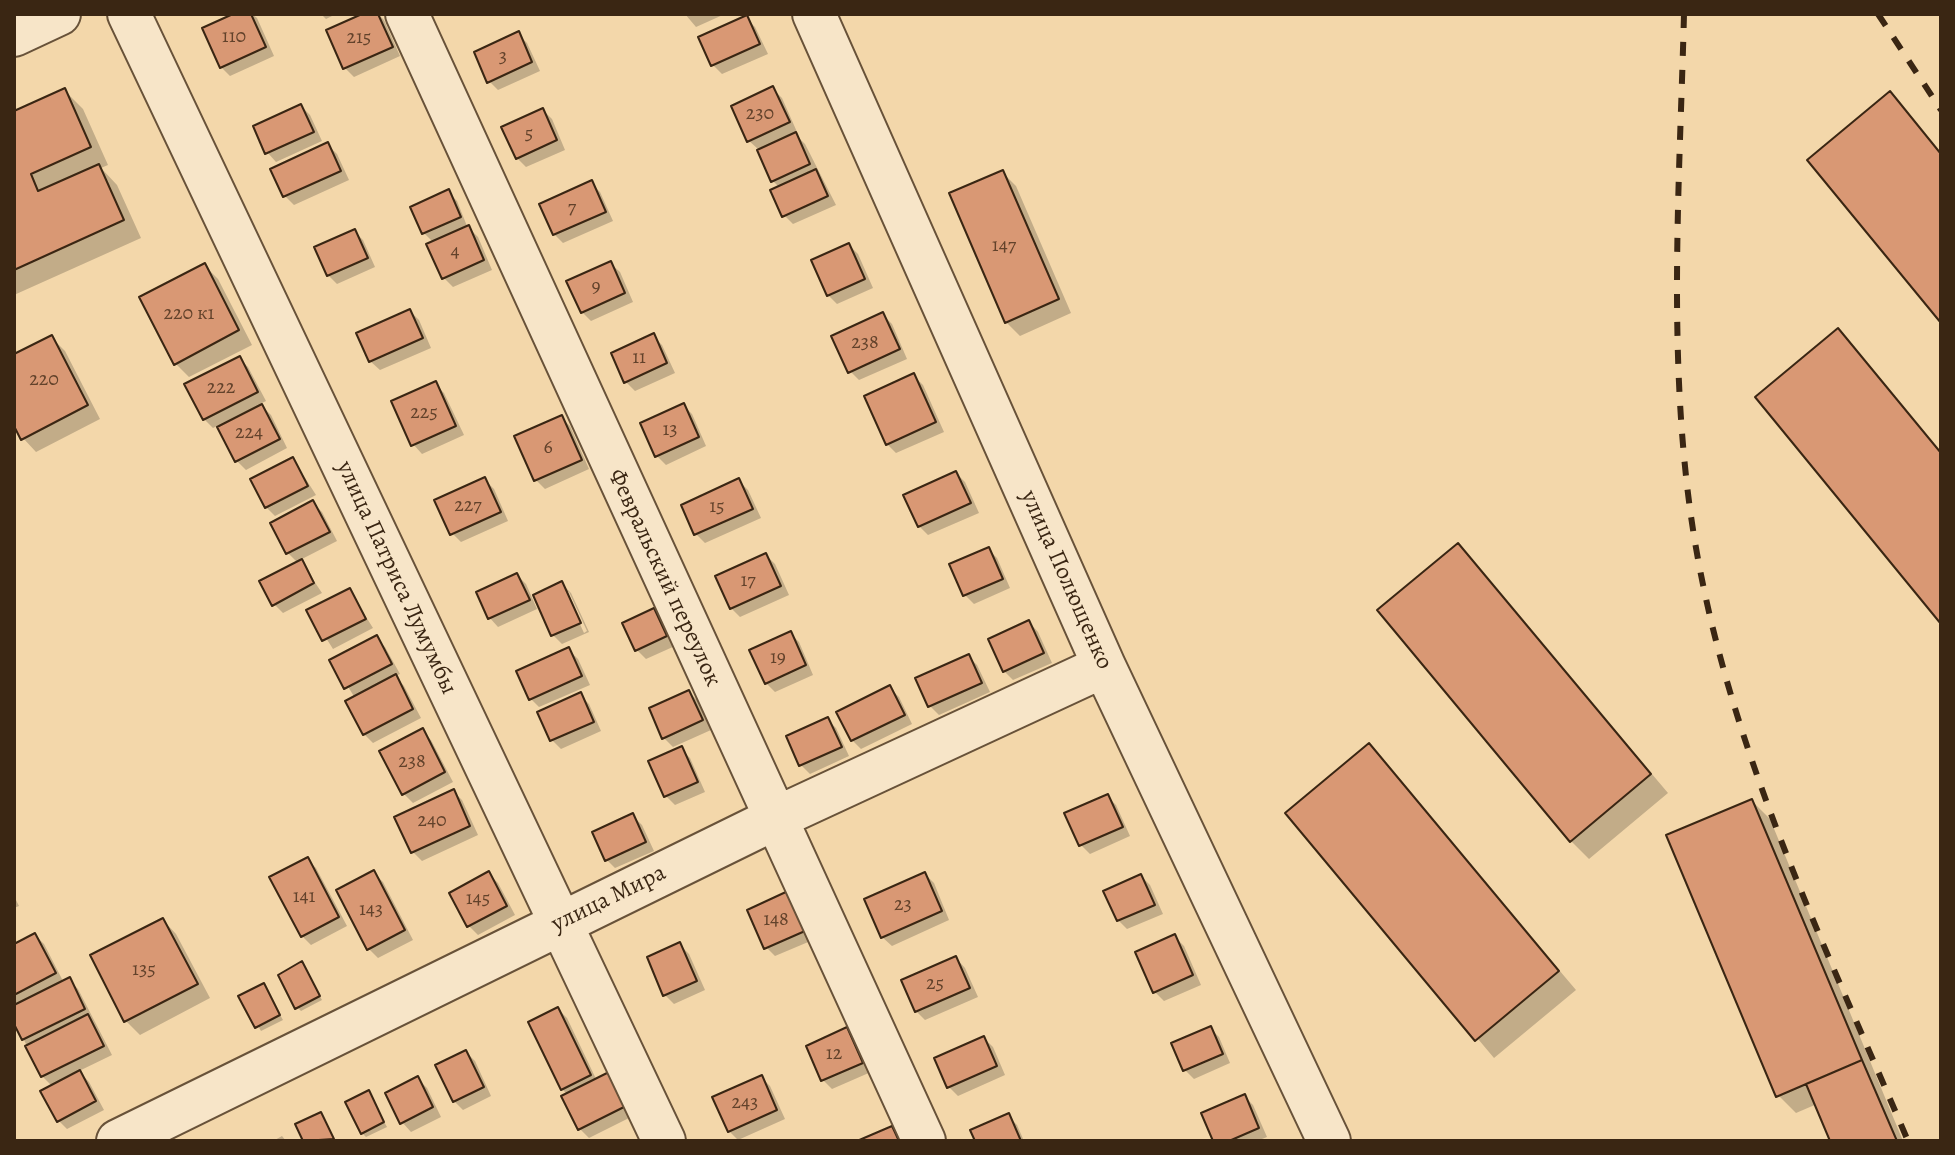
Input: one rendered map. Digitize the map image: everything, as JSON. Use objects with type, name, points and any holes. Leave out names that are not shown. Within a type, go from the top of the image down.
[{"type":"street","points":[[14,35],[59,14]]},
{"type":"street","name":"улица Патриса Лумумбы","points":[[129,14],[664,1141]]},
{"type":"street","name":"Февральский переулок","points":[[407,14],[924,1141]]},
{"type":"street","name":"улица Полющенко","points":[[814,14],[1104,666],[1329,1141]]},
{"type":"street","name":"улица Мира","points":[[118,1141],[774,819],[1104,666]]},
{"type":"building","points":[[233,14],[251,14],[266,47],[220,68],[202,28]]},
{"type":"building","points":[[362,14],[378,14],[393,47],[343,69],[326,30]]},
{"type":"building","points":[[747,15],[760,44],[711,66],[698,37]]},
{"type":"building","points":[[519,31],[532,62],[487,83],[474,52]]},
{"type":"building","points":[[773,86],[790,122],[747,142],[731,106]]},
{"type":"building","points":[[65,88],[91,147],[31,174],[38,191],[99,164],[124,220],[14,270],[14,111]]},
{"type":"building","points":[[1890,91],[1941,154],[1941,323],[1807,160]]},
{"type":"building","points":[[301,104],[314,132],[265,154],[253,126]]},
{"type":"building","points":[[543,108],[557,140],[516,159],[501,127]]},
{"type":"building","points":[[796,132],[810,164],[771,182],[757,150]]},
{"type":"building","points":[[328,142],[341,171],[283,197],[270,169]]},
{"type":"building","points":[[816,169],[828,196],[782,217],[770,190]]},
{"type":"building","points":[[1003,170],[1059,299],[1005,323],[949,193]]},
{"type":"building","points":[[592,180],[606,212],[553,235],[539,204]]},
{"type":"building","points":[[449,189],[461,217],[422,234],[410,207]]},
{"type":"building","points":[[469,225],[484,260],[442,279],[426,244]]},
{"type":"building","points":[[355,229],[368,258],[327,276],[314,247]]},
{"type":"building","points":[[849,243],[865,279],[827,296],[811,260]]},
{"type":"building","points":[[611,261],[625,293],[581,313],[566,281]]},
{"type":"building","points":[[205,263],[239,330],[174,365],[139,297]]},
{"type":"building","points":[[410,309],[423,338],[369,362],[356,333]]},
{"type":"building","points":[[883,312],[900,349],[848,373],[831,336]]},
{"type":"building","points":[[1838,328],[1941,453],[1941,624],[1755,397]]},
{"type":"building","points":[[654,333],[667,363],[624,383],[611,353]]},
{"type":"building","points":[[52,335],[88,405],[21,440],[14,426],[14,354]]},
{"type":"building","points":[[240,356],[258,392],[203,420],[184,384]]},
{"type":"building","points":[[914,373],[936,422],[886,445],[864,396]]},
{"type":"building","points":[[436,381],[456,426],[411,446],[391,401]]},
{"type":"building","points":[[684,403],[699,437],[655,457],[640,423]]},
{"type":"building","points":[[262,404],[280,439],[235,462],[217,427]]},
{"type":"building","points":[[562,415],[582,460],[534,481],[514,436]]},
{"type":"building","points":[[293,457],[308,486],[265,508],[250,479]]},
{"type":"building","points":[[956,471],[971,503],[918,527],[903,495]]},
{"type":"building","points":[[485,477],[501,512],[450,535],[434,500]]},
{"type":"building","points":[[739,478],[753,509],[694,535],[681,505]]},
{"type":"building","points":[[313,500],[330,532],[286,554],[270,523]]},
{"type":"building","points":[[1458,543],[1651,774],[1570,842],[1377,610]]},
{"type":"building","points":[[989,547],[1003,579],[963,596],[949,564]]},
{"type":"building","points":[[766,553],[781,586],[730,609],[715,576]]},
{"type":"building","points":[[302,559],[314,583],[272,606],[259,581]]},
{"type":"building","points":[[517,573],[530,600],[488,619],[476,592]]},
{"type":"building","points":[[562,581],[581,623],[551,636],[533,595]]},
{"type":"building","points":[[350,588],[366,619],[322,641],[306,610]]},
{"type":"building","points":[[654,608],[667,636],[635,651],[622,623]]},
{"type":"building","points":[[1029,620],[1044,653],[1003,672],[988,639]]},
{"type":"building","points":[[791,631],[806,665],[765,684],[749,650]]},
{"type":"building","points":[[377,635],[392,664],[344,689],[329,660]]},
{"type":"building","points":[[569,647],[582,676],[529,700],[516,671]]},
{"type":"building","points":[[969,654],[982,683],[928,707],[915,678]]},
{"type":"building","points":[[396,674],[413,709],[363,735],[345,701]]},
{"type":"building","points":[[890,685],[905,715],[851,741],[836,712]]},
{"type":"building","points":[[689,690],[703,720],[662,739],[649,708]]},
{"type":"building","points":[[581,692],[594,722],[550,741],[537,712]]},
{"type":"building","points":[[828,717],[842,747],[799,766],[786,736]]},
{"type":"building","points":[[423,728],[445,772],[402,795],[379,751]]},
{"type":"building","points":[[1369,743],[1559,971],[1475,1041],[1285,813]]},
{"type":"building","points":[[682,746],[698,782],[664,797],[648,761]]},
{"type":"building","points":[[454,789],[470,826],[411,853],[394,817]]},
{"type":"building","points":[[1108,794],[1123,827],[1079,846],[1064,813]]},
{"type":"building","points":[[1752,799],[1862,1060],[1776,1097],[1666,835]]},
{"type":"building","points":[[633,813],[646,842],[605,861],[592,832]]},
{"type":"building","points":[[308,857],[339,917],[301,937],[269,877]]},
{"type":"building","points":[[374,870],[405,930],[367,950],[336,890]]},
{"type":"building","points":[[489,871],[507,906],[467,927],[449,893]]},
{"type":"building","points":[[925,872],[942,911],[881,938],[864,899]]},
{"type":"building","points":[[1141,874],[1155,905],[1117,921],[1103,891]]},
{"type":"building","points":[[788,891],[805,931],[764,949],[747,910]]},
{"type":"building","points":[[163,918],[198,984],[124,1022],[90,955]]},
{"type":"building","points":[[35,933],[56,973],[14,995],[14,944]]},
{"type":"building","points":[[1175,934],[1193,975],[1153,993],[1135,952]]},
{"type":"building","points":[[680,942],[697,981],[663,996],[647,957]]},
{"type":"building","points":[[956,956],[970,988],[915,1012],[901,980]]},
{"type":"building","points":[[302,961],[320,996],[295,1009],[278,975]]},
{"type":"building","points":[[70,977],[85,1009],[22,1040],[14,1024],[14,1005]]},
{"type":"building","points":[[264,983],[280,1015],[255,1028],[238,996]]},
{"type":"building","points":[[558,1007],[591,1075],[561,1090],[528,1022]]},
{"type":"building","points":[[88,1014],[104,1046],[41,1077],[25,1046]]},
{"type":"building","points":[[1211,1026],[1223,1054],[1183,1071],[1171,1043]]},
{"type":"building","points":[[847,1027],[863,1063],[821,1081],[806,1046]]},
{"type":"building","points":[[984,1036],[997,1066],[947,1088],[934,1058]]},
{"type":"building","points":[[466,1050],[484,1087],[453,1102],[435,1065]]},
{"type":"building","points":[[1862,1060],[1897,1141],[1830,1141],[1806,1084]]},
{"type":"building","points":[[80,1070],[96,1101],[57,1122],[40,1091]]},
{"type":"building","points":[[609,1072],[626,1106],[578,1130],[561,1096]]},
{"type":"building","points":[[762,1075],[777,1110],[728,1132],[712,1097]]},
{"type":"building","points":[[418,1076],[433,1107],[400,1124],[385,1093]]},
{"type":"building","points":[[369,1090],[384,1122],[361,1134],[345,1102]]},
{"type":"building","points":[[1245,1094],[1259,1128],[1229,1141],[1213,1141],[1201,1113]]},
{"type":"building","points":[[321,1112],[334,1139],[303,1141],[295,1124]]},
{"type":"building","points":[[1009,1113],[1021,1141],[975,1141],[970,1130]]},
{"type":"building","points":[[892,1126],[899,1141],[857,1141]]},
{"type":"railway","points":[[1684,14],[1677,250],[1678,368],[1687,485],[1700,571],[1720,656],[1774,820],[1805,901],[1908,1141]]},
{"type":"railway","points":[[1878,14],[1941,110]]}]
